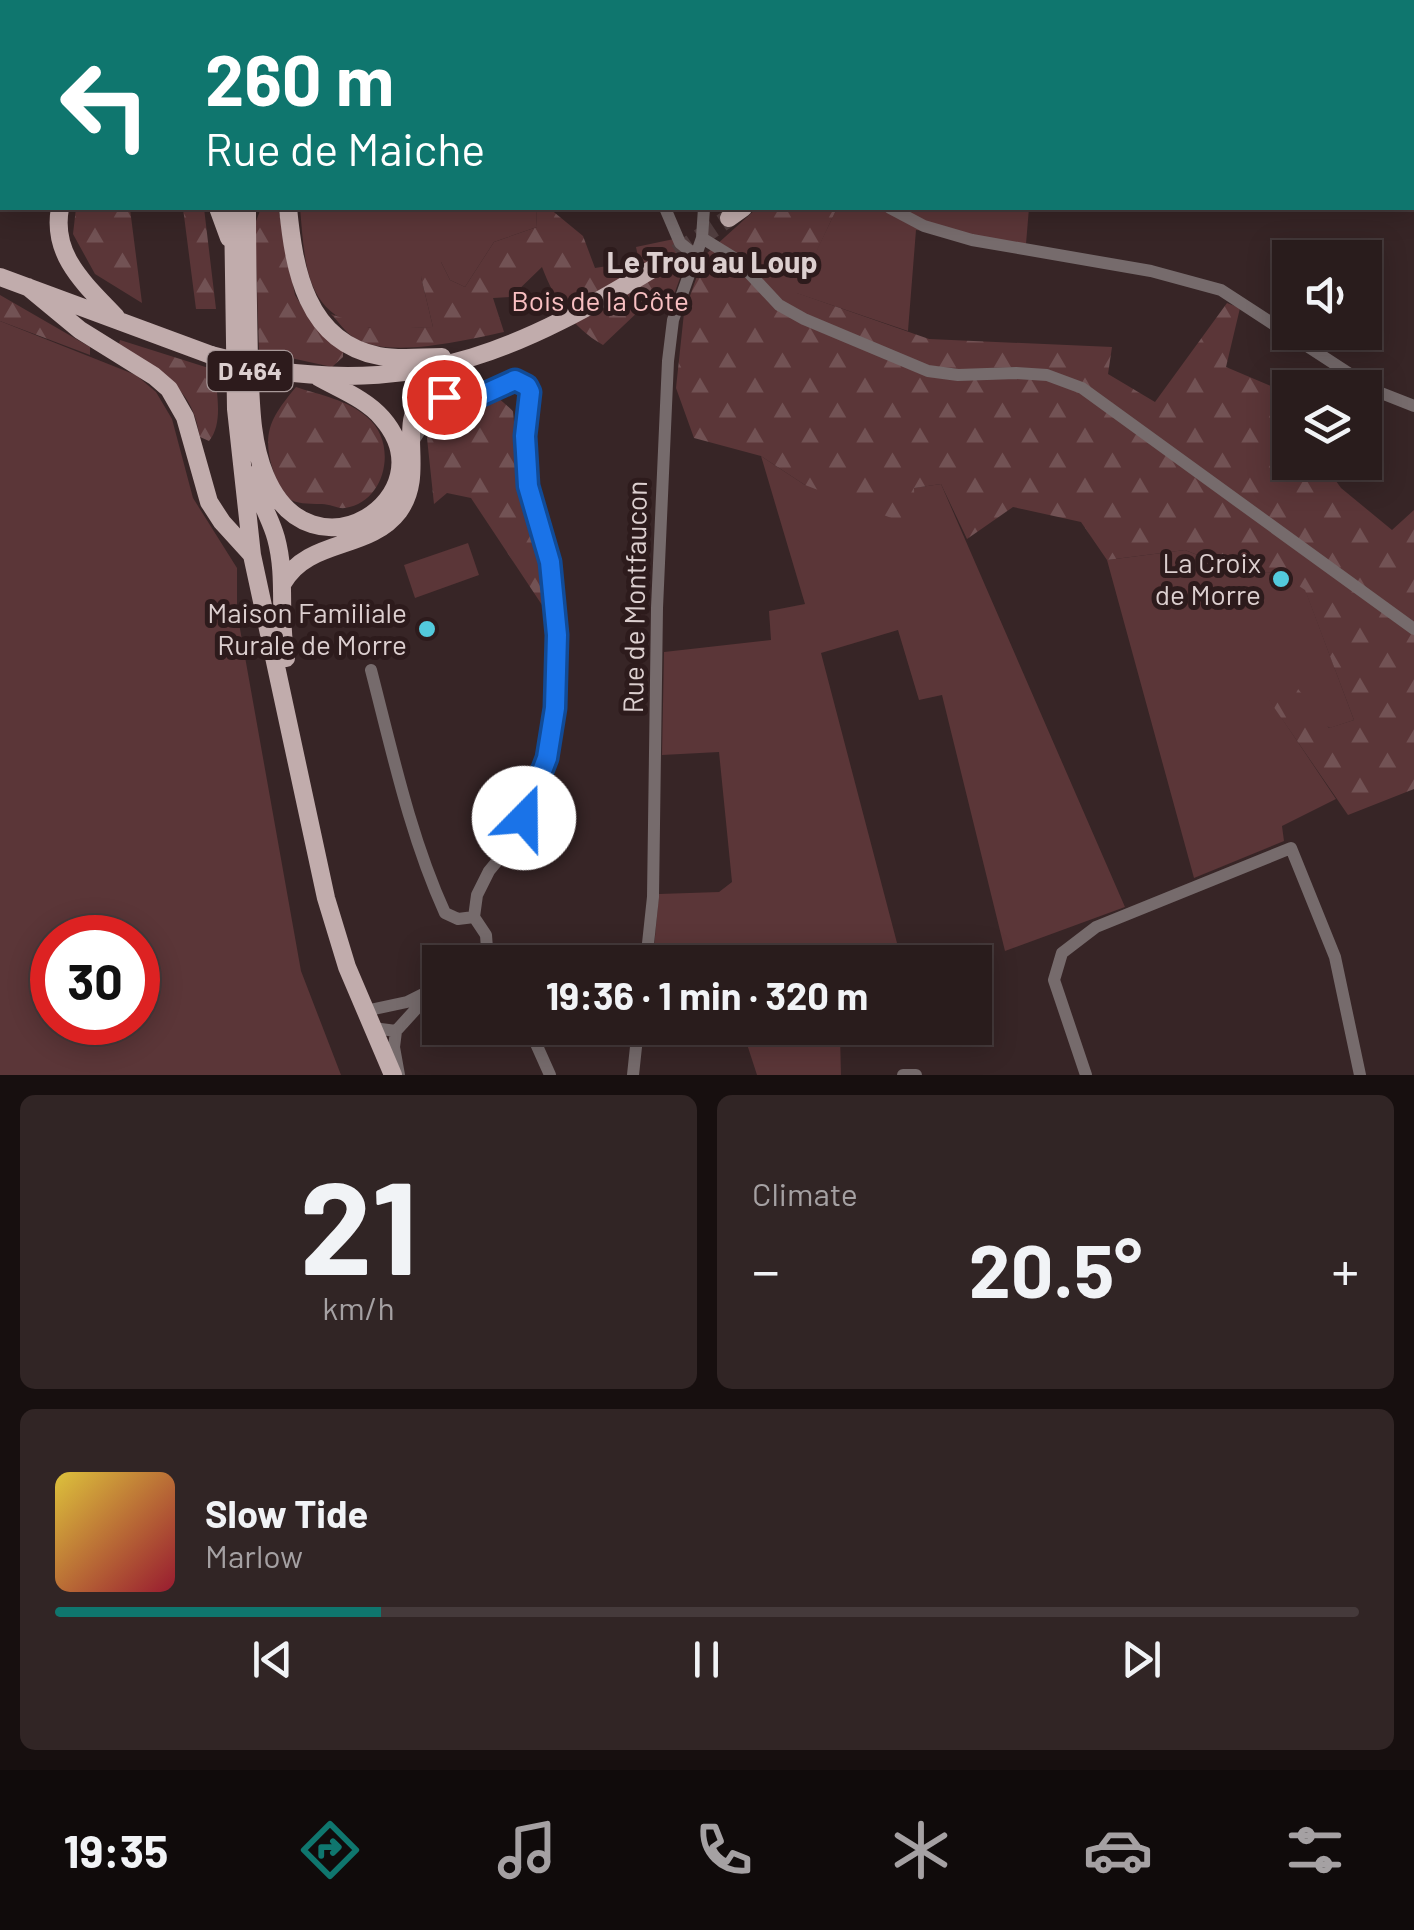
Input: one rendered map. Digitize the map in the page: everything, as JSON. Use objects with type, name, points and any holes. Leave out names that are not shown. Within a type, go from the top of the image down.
[{"type":"main road","points":[[60,210],[58,230],[68,262],[120,322]]},
{"type":"main road","points":[[219,210],[232,248]]},
{"type":"main road","name":"D 464","points":[[233,210],[236,409],[252,555],[326,898],[369,1020],[396,1075]]},
{"type":"main road","name":"D 464","points":[[248,210],[251,401],[260,464],[258,494],[278,550],[282,583],[280,624],[305,791]]},
{"type":"main road","points":[[288,210],[302,290],[315,314],[335,334],[356,349],[382,356],[477,357]]},
{"type":"main road","points":[[0,277],[211,355],[318,377],[397,374],[477,357],[552,328],[654,268]]},
{"type":"main road","points":[[28,287],[80,330],[154,376],[168,390],[184,417],[209,502],[252,555]]},
{"type":"main road","points":[[282,583],[308,556],[366,536],[391,520],[412,484],[414,412],[425,392],[477,357]]},
{"type":"main road","points":[[260,464],[270,488],[286,508],[316,527],[340,528],[363,522],[390,498],[400,459],[391,430],[364,403],[318,377]]},
{"type":"main road","points":[[248,527],[256,540],[278,550],[308,556]]},
{"type":"street","points":[[665,210],[680,244],[695,255]]},
{"type":"street","name":"Rue de Montfaucon","points":[[648,945],[654,897],[657,608],[668,361],[676,308],[702,238],[704,210]]},
{"type":"street","points":[[894,210],[924,226],[972,240],[1151,270],[1221,290],[1376,391],[1414,406]]},
{"type":"street","points":[[702,238],[736,259],[778,304],[804,319],[928,371],[958,376],[1047,376],[1082,388],[1414,630]]},
{"type":"street","points":[[412,443],[428,418],[494,387],[515,380],[530,392],[525,436],[528,486],[550,562],[557,635],[555,708],[547,758],[513,842],[477,894],[474,917],[486,935],[487,945]]},
{"type":"street","points":[[440,382],[451,407]]},
{"type":"street","points":[[372,670],[398,777],[431,882],[444,913],[458,919],[474,917]]},
{"type":"street","points":[[1086,1075],[1054,980],[1062,953],[1096,927],[1291,848],[1335,958],[1360,1075]]},
{"type":"street","points":[[369,1020],[422,994]]},
{"type":"street","points":[[396,1075],[396,1031],[422,1003]]},
{"type":"street","points":[[369,1020],[396,1031]]},
{"type":"street","points":[[537,1045],[550,1075]]},
{"type":"street","points":[[633,1075],[636,1045]]},
{"type":"street","points":[[903,1075],[916,1075]]},
{"type":"green space","points":[[76,210],[130,210],[142,303],[95,274],[73,234]]},
{"type":"green space","points":[[183,210],[204,210],[216,309],[196,309]]},
{"type":"green space","points":[[260,210],[278,210],[295,295],[306,313],[343,351],[343,357],[332,367],[259,351],[255,224]]},
{"type":"green space","points":[[300,210],[536,210],[537,227],[494,242],[465,287],[450,280],[441,262],[421,277],[433,327],[371,328],[332,313],[312,284]]},
{"type":"green space","name":"Bois de la Côte","points":[[536,210],[551,210],[583,236],[595,268],[639,261],[636,247],[674,239],[684,267],[671,303],[642,308],[603,345],[566,312],[542,267],[511,297],[493,298],[504,332],[427,346],[386,347],[353,337],[331,314],[370,328],[433,327],[421,277],[430,259],[441,262],[450,280],[465,287],[494,242],[537,227]]},
{"type":"green space","points":[[755,210],[836,210],[797,293],[929,339],[1112,347],[1108,374],[1155,402],[1227,303],[1240,308],[1226,367],[1272,386],[1272,480],[1335,480],[1392,530],[1414,510],[1414,789],[1348,815],[1260,687],[1291,680],[1329,728],[1354,720],[1305,590],[1279,573],[1235,570],[1185,550],[1107,560],[1081,522],[1013,507],[967,539],[941,484],[914,488],[915,520],[894,519],[805,485],[761,456],[694,438],[676,388],[684,313],[704,256]]},
{"type":"green space","points":[[836,210],[1029,210],[1026,244],[916,230],[908,331],[796,293]]},
{"type":"green space","points":[[0,295],[90,347],[90,355],[0,321]]},
{"type":"green space","points":[[0,321],[136,375],[156,392],[172,419],[193,498],[237,568],[237,612],[301,971],[341,1075],[0,1075]]},
{"type":"green space","points":[[120,340],[215,370],[218,416],[209,441],[200,437],[196,418],[181,391],[119,344]]},
{"type":"green space","points":[[296,387],[351,406],[377,428],[385,455],[383,470],[371,495],[359,503],[342,508],[296,502],[281,489],[270,457],[269,435],[275,416]]},
{"type":"green space","points":[[496,396],[513,411],[518,466],[544,562],[544,608],[471,498],[447,493],[434,504],[427,438],[434,425]]},
{"type":"green space","points":[[761,456],[805,485],[913,488],[941,484],[1125,907],[1005,951],[942,695],[919,700],[898,630],[821,653],[898,945],[654,945],[659,894],[719,892],[732,882],[719,752],[662,755],[664,652],[771,640],[769,611],[805,604]]},
{"type":"green space","points":[[468,543],[479,575],[415,598],[404,565]]},
{"type":"green space","points":[[1185,550],[1235,570],[1279,573],[1305,589],[1354,720],[1330,728],[1261,687],[1336,799],[1282,826],[1284,841],[1194,878],[1107,560]]},
{"type":"green space","points":[[747,1045],[840,1045],[841,1075],[757,1075]]},
{"type":"tunnel","points":[[654,268],[729,218]]},
{"type":"place","name":"La Croix de Morre","points":[[1281,579]]},
{"type":"place","name":"Maison Familiale Rurale de Morre","points":[[427,629]]},
{"type":"district","name":"Le Trou au Loup","points":[[712,263]]},
{"type":"route","points":[[444,397],[451,407],[460,405],[515,380],[530,392],[525,436],[528,486],[550,562],[557,635],[555,708],[547,758],[524,818]]}]
